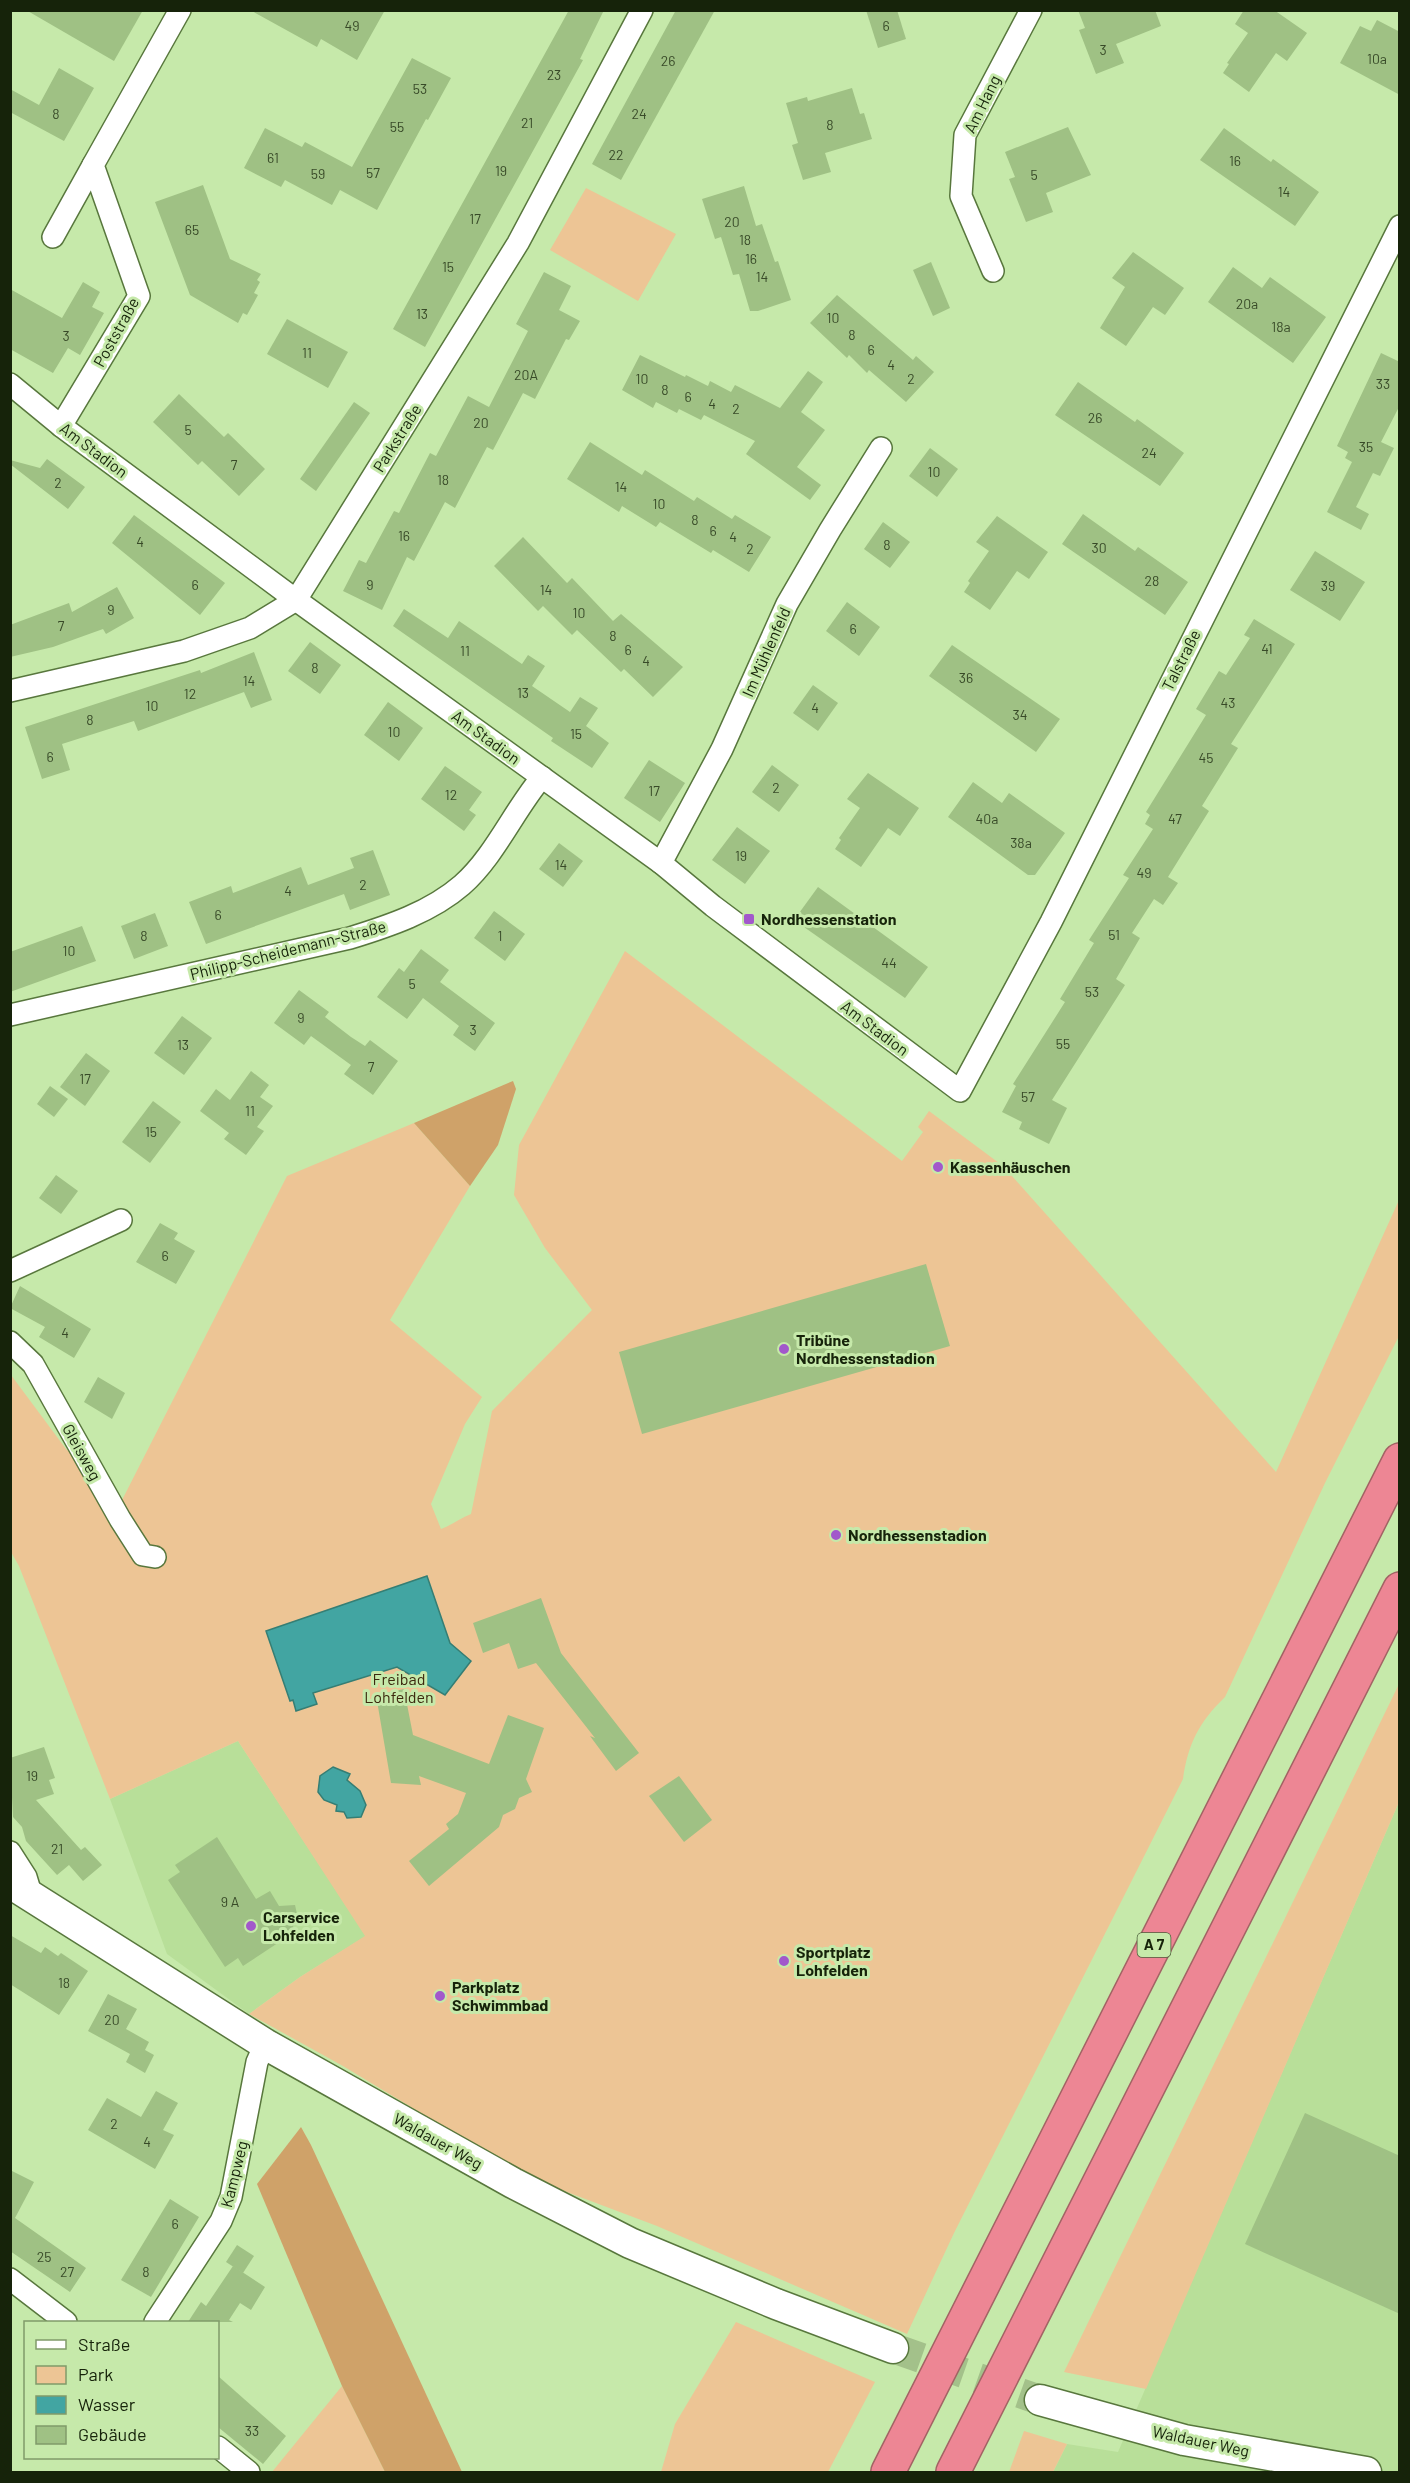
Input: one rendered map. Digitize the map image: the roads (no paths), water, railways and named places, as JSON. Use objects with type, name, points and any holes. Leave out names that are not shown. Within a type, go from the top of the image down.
[{"type":"highway","name":"A 7","points":[[888,2472],[1400,1460]]},
{"type":"highway","points":[[953,2472],[1400,1589]]},
{"type":"street","points":[[53,237],[180,10]]},
{"type":"street","name":"Parkstraße","points":[[10,691],[184,651],[250,628],[296,600],[518,243],[642,10]]},
{"type":"street","name":"Am Hang","points":[[993,271],[961,196],[965,135],[1031,10]]},
{"type":"street","name":"Poststraße","points":[[61,426],[139,296],[93,165]]},
{"type":"street","name":"Talstraße","points":[[960,1092],[1051,922],[1400,226]]},
{"type":"street","name":"Am Stadion","points":[[10,384],[61,426],[296,600],[661,863],[713,906],[960,1092]]},
{"type":"street","name":"Im Mühlenfeld","points":[[661,863],[722,749],[787,604],[882,448]]},
{"type":"street","name":"Philipp-Scheidemann-Straße","points":[[10,1015],[345,939],[392,926],[463,885],[501,838],[526,796],[542,777]]},
{"type":"street","points":[[10,1271],[121,1220]]},
{"type":"street","name":"Gleisweg","points":[[10,1342],[33,1364],[120,1519],[143,1555],[155,1557]]},
{"type":"street","points":[[10,1852],[26,1876],[21,1890]]},
{"type":"street","name":"Waldauer Weg","points":[[21,1890],[265,2044],[513,2183],[630,2243],[736,2288],[893,2348]]},
{"type":"street","name":"Kampweg","points":[[156,2321],[221,2221],[231,2197],[257,2062],[265,2044]]},
{"type":"street","points":[[10,2279],[65,2321]]},
{"type":"street","name":"Waldauer Weg","points":[[1040,2400],[1184,2440],[1365,2472]]},
{"type":"street","points":[[219,2448],[249,2472]]},
{"type":"water","points":[[427,1576],[450,1643],[471,1661],[445,1695],[397,1667],[313,1693],[317,1704],[296,1711],[293,1700],[290,1701],[266,1631]]},
{"type":"water","points":[[333,1767],[350,1774],[347,1780],[360,1791],[366,1805],[361,1817],[347,1818],[344,1812],[336,1811],[337,1805],[324,1800],[318,1792],[320,1776]]},
{"type":"tunnel","points":[[893,2348],[1040,2400]]},
{"type":"place","name":"Nordhessenstation","points":[[749,919]]},
{"type":"place","name":"Kassenhäuschen","points":[[938,1167]]},
{"type":"place","name":"Tribüne Nordhessenstadion","points":[[784,1349]]},
{"type":"place","name":"Nordhessenstadion","points":[[836,1535]]},
{"type":"place","name":"Carservice Lohfelden","points":[[251,1926]]},
{"type":"place","name":"Sportplatz Lohfelden","points":[[784,1961]]},
{"type":"place","name":"Parkplatz Schwimmbad","points":[[440,1996]]},
{"type":"park label","name":"Freibad Lohfelden","points":[[399,1688]]}]
